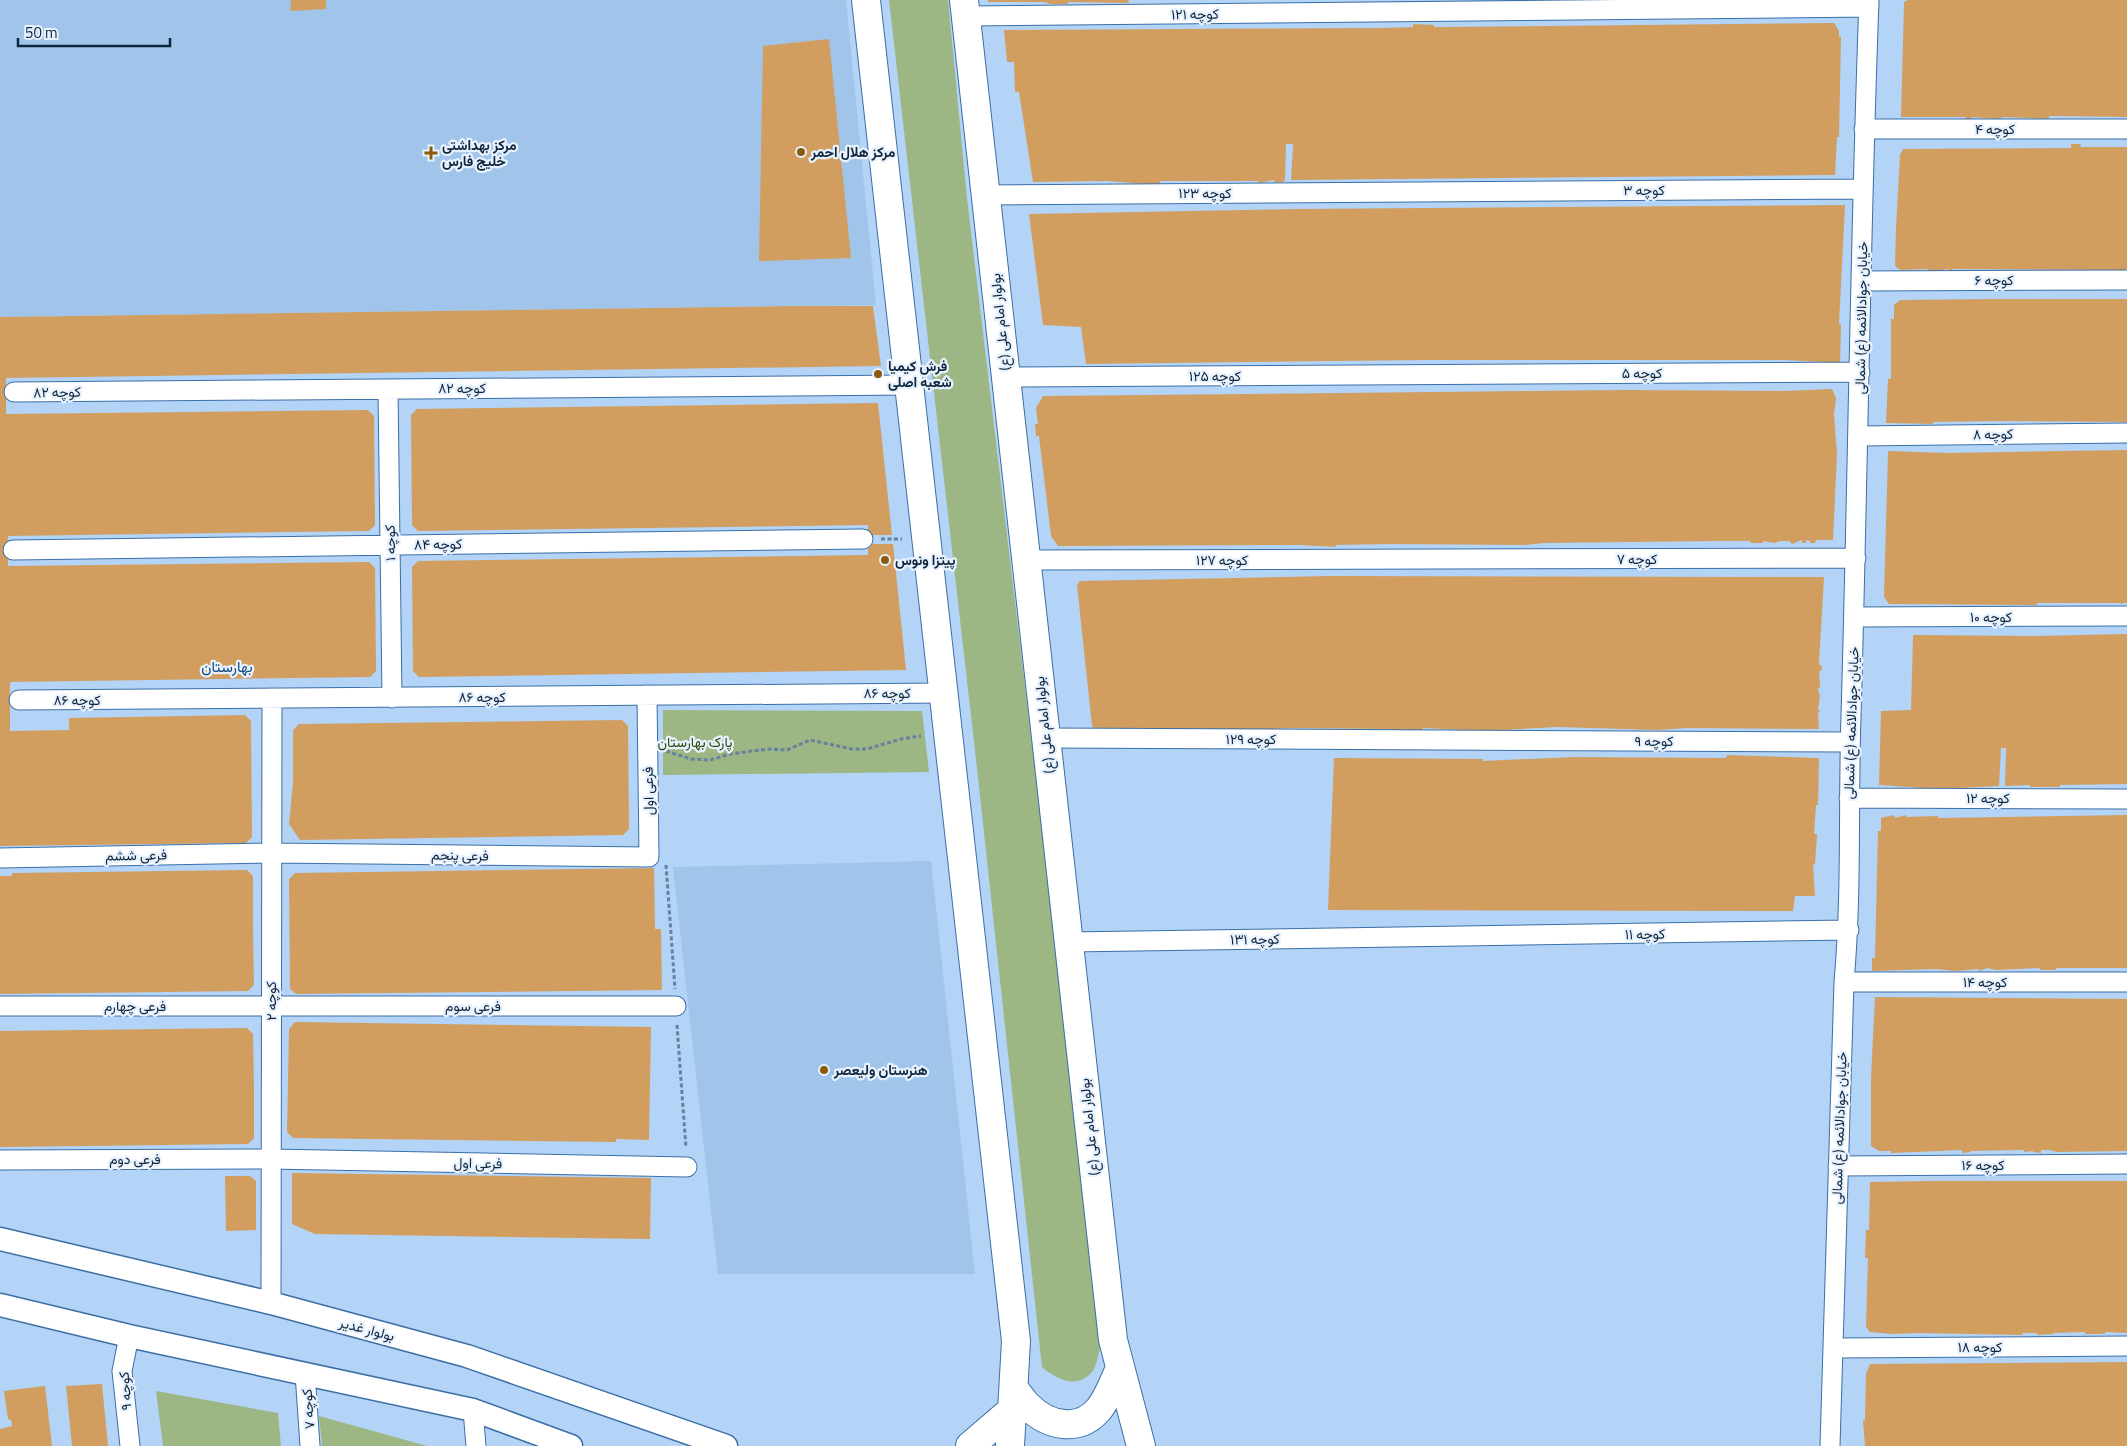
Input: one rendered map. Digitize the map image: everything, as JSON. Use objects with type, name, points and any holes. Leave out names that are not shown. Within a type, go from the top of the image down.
[{"type":"main road","points":[[866,0],[1016,1341],[1010,1446]]},
{"type":"main road","name":"بولوار امام علی (ع)","points":[[965,8],[1113,1340],[1141,1446]]},
{"type":"main road","points":[[1013,1399],[1050,1422],[1069,1425],[1083,1423],[1099,1409],[1120,1368]]},
{"type":"main road","points":[[970,1446],[1013,1399]]},
{"type":"street","name":"کوچه ۱۲۱","points":[[965,8],[1424,12],[1869,4]]},
{"type":"street","name":"خیابان جوادالائمه (ع) شمالی","points":[[1830,1446],[1844,982],[1849,930],[1850,742],[1859,436],[1864,129],[1869,4]]},
{"type":"street","name":"کوچه ۴","points":[[1864,129],[2127,128]]},
{"type":"street","name":"کوچه ۳","points":[[1425,192],[1863,189]]},
{"type":"street","name":"کوچه ۱۲۳","points":[[985,195],[1425,192]]},
{"type":"street","name":"کوچه ۶","points":[[1861,280],[2127,280]]},
{"type":"street","name":"کوچه ۵","points":[[1424,374],[1860,372]]},
{"type":"street","name":"کوچه ۱۲۵","points":[[1006,377],[1424,374]]},
{"type":"street","name":"کوچه ۸۲","points":[[14,392],[910,386]]},
{"type":"street","name":"کوچه ۱","points":[[388,389],[392,698]]},
{"type":"street","name":"کوچه ۸","points":[[1859,436],[2127,433]]},
{"type":"street","name":"کوچه ۸۴","points":[[13,550],[863,539]]},
{"type":"street","name":"کوچه ۷","points":[[1418,559],[1856,558]]},
{"type":"street","name":"کوچه ۱۲۷","points":[[1026,560],[1418,559]]},
{"type":"street","name":"کوچه ۱۰","points":[[1854,617],[2127,616]]},
{"type":"street","name":"کوچه ۸۶","points":[[19,700],[944,693]]},
{"type":"street","name":"فرعی اول","points":[[647,696],[648,857]]},
{"type":"street","name":"کوچه ۲","points":[[271,1304],[272,698]]},
{"type":"street","name":"کوچه ۱۲۹","points":[[1046,738],[1457,740]]},
{"type":"street","name":"کوچه ۹","points":[[1457,740],[1850,742]]},
{"type":"street","name":"کوچه ۱۲","points":[[1849,798],[2127,799]]},
{"type":"street","name":"فرعی پنجم","points":[[272,853],[648,857]]},
{"type":"street","name":"فرعی ششم","points":[[0,858],[272,853]]},
{"type":"street","name":"کوچه ۱۱","points":[[1442,937],[1849,930]]},
{"type":"street","name":"کوچه ۱۳۱","points":[[1069,942],[1442,937]]},
{"type":"street","name":"کوچه ۱۴","points":[[1844,982],[2127,982]]},
{"type":"street","name":"فرعی چهارم","points":[[0,1006],[271,1005]]},
{"type":"street","name":"فرعی سوم","points":[[271,1005],[676,1006]]},
{"type":"street","name":"فرعی اول","points":[[270,1159],[687,1167]]},
{"type":"street","name":"فرعی دوم","points":[[0,1160],[270,1159]]},
{"type":"street","name":"کوچه ۱۶","points":[[1838,1166],[2127,1164]]},
{"type":"street","name":"بولوار غدیر","points":[[0,1239],[271,1304],[467,1356],[726,1446]]},
{"type":"street","points":[[0,1305],[129,1336],[473,1410],[571,1446]]},
{"type":"street","name":"کوچه ۹","points":[[129,1336],[122,1372],[130,1446]]},
{"type":"street","name":"کوچه ۱۸","points":[[1833,1348],[2127,1346]]},
{"type":"street","name":"کوچه ۷","points":[[305,1373],[310,1446]]},
{"type":"street","points":[[473,1410],[476,1446]]},
{"type":"path","points":[[863,539],[927,539]]},
{"type":"path","points":[[647,747],[660,748],[691,759],[710,760],[730,754],[768,749],[786,750],[810,740],[852,750],[867,749],[901,739],[921,736]]},
{"type":"shaded area","name":"مرکز بهداشتی خلیج فارس","points":[[0,0],[846,0],[876,305],[0,317]]},
{"type":"shaded area","name":"هنرستان ولیعصر","points":[[931,861],[975,1274],[718,1274],[673,867]]},
{"type":"green space","points":[[889,0],[948,0],[967,198],[1050,897],[1100,1349],[1092,1372],[1080,1380],[1073,1381],[1060,1379],[1042,1367],[976,759]]},
{"type":"green space","name":"پارک بهارستان","points":[[663,710],[922,711],[929,772],[663,775]]},
{"type":"green space","points":[[156,1391],[278,1413],[281,1446],[163,1446]]},
{"type":"green space","points":[[319,1416],[427,1446],[322,1446]]},
{"type":"building","points":[[291,0],[326,0],[326,9],[290,11]]},
{"type":"building","points":[[988,0],[1128,0],[1129,3],[1068,2],[1068,4],[1051,4],[1043,2],[988,2]]},
{"type":"building","points":[[1908,0],[2127,0],[2127,117],[2049,116],[2049,119],[1971,117],[1972,119],[1966,119],[1966,117],[1901,117],[1904,2]]},
{"type":"building","points":[[1834,23],[1839,31],[1839,37],[1841,37],[1839,137],[1837,137],[1835,175],[1291,180],[1293,144],[1286,144],[1285,180],[1283,182],[1274,182],[1274,180],[1258,183],[1258,181],[1160,181],[1159,185],[1106,181],[1033,182],[1019,92],[1015,92],[1014,62],[1007,62],[1004,30],[1383,28],[1413,27],[1413,24],[1444,27]]},
{"type":"building","name":"مرکز هلال احمر","points":[[829,39],[851,258],[759,261],[763,46]]},
{"type":"building","points":[[2071,144],[2081,144],[2080,147],[2127,147],[2127,269],[1952,269],[1952,271],[1947,269],[1928,271],[1928,269],[1901,270],[1897,268],[1895,265],[1896,227],[1900,155],[1903,149],[2071,148]]},
{"type":"building","points":[[1845,205],[1839,324],[1841,325],[1840,363],[1785,360],[1427,360],[1086,364],[1081,327],[1043,325],[1029,214],[1297,209]]},
{"type":"building","points":[[2127,299],[2127,422],[1994,421],[1933,422],[1933,424],[1886,423],[1888,379],[1891,379],[1891,319],[1894,319],[1894,305],[1900,300]]},
{"type":"building","points":[[873,306],[881,366],[6,378],[6,414],[368,410],[374,416],[375,525],[369,531],[8,536],[8,566],[369,562],[375,568],[376,671],[370,677],[10,682],[10,731],[69,730],[69,718],[245,715],[251,721],[252,837],[246,843],[0,846],[0,317]]},
{"type":"building","points":[[1832,389],[1836,398],[1834,414],[1837,454],[1833,540],[1816,540],[1815,543],[1810,543],[1810,541],[1806,540],[1806,543],[1802,543],[1802,540],[1792,544],[1789,541],[1751,543],[1750,541],[1717,541],[1544,543],[1525,545],[1393,544],[1336,545],[1336,547],[1300,545],[1058,546],[1051,536],[1039,436],[1036,436],[1035,424],[1038,424],[1036,408],[1043,396],[1629,390],[1784,391]]},
{"type":"building","points":[[878,403],[892,535],[868,535],[868,525],[418,531],[412,525],[411,415],[417,409]]},
{"type":"building","points":[[2127,450],[2127,603],[2037,603],[2037,605],[1889,604],[1884,597],[1888,451],[1948,453]]},
{"type":"building","points":[[868,544],[893,544],[906,670],[419,677],[413,671],[412,567],[418,561],[868,555]]},
{"type":"building","points":[[1330,576],[1824,577],[1819,663],[1820,666],[1822,665],[1821,671],[1819,671],[1820,688],[1818,688],[1820,694],[1818,710],[1820,710],[1818,714],[1819,729],[1687,728],[1657,730],[1558,727],[1485,731],[1423,728],[1423,731],[1393,731],[1393,729],[1291,728],[1242,731],[1195,728],[1195,730],[1098,731],[1092,726],[1077,585],[1080,581]]},
{"type":"building","points":[[2127,634],[2127,784],[2060,785],[2060,787],[2005,786],[2006,748],[2001,748],[1999,786],[1939,789],[1879,785],[1881,711],[1911,710],[1913,635],[2034,636]]},
{"type":"building","points":[[622,720],[628,726],[629,829],[623,835],[300,840],[289,824],[293,782],[293,730],[299,724]]},
{"type":"building","points":[[1727,755],[1819,758],[1818,805],[1816,805],[1814,834],[1817,834],[1815,864],[1813,864],[1815,896],[1795,896],[1793,911],[1328,910],[1334,758],[1483,759],[1483,761],[1574,757],[1726,758]]},
{"type":"building","points":[[1894,815],[1895,818],[1906,815],[1907,817],[1938,816],[1938,818],[2127,815],[2127,968],[1996,970],[1988,968],[1979,971],[1979,969],[1956,971],[1935,969],[1872,971],[1872,958],[1875,958],[1878,831],[1881,831],[1881,818]]},
{"type":"building","points":[[654,868],[655,929],[661,929],[662,990],[296,994],[290,989],[289,879],[295,873]]},
{"type":"building","points":[[247,870],[253,876],[254,985],[248,991],[0,994],[0,876],[12,876],[12,873]]},
{"type":"building","points":[[1875,997],[2127,999],[2127,1151],[2057,1152],[2041,1150],[2041,1153],[2033,1151],[2024,1152],[2024,1150],[1970,1151],[1962,1153],[1962,1150],[1891,1153],[1891,1151],[1879,1151],[1871,1146],[1871,1077]]},
{"type":"building","points":[[295,1022],[651,1027],[649,1140],[616,1139],[616,1142],[293,1138],[287,1132],[289,1029]]},
{"type":"building","points":[[247,1028],[253,1034],[254,1086],[254,1138],[248,1144],[0,1147],[0,1031]]},
{"type":"building","points":[[292,1173],[651,1178],[650,1239],[315,1234],[292,1224]]},
{"type":"building","points":[[225,1176],[250,1176],[256,1181],[256,1230],[226,1231]]},
{"type":"building","points":[[2127,1181],[2127,1333],[2105,1332],[2105,1334],[2085,1334],[2085,1332],[2037,1335],[2037,1333],[2023,1333],[2022,1335],[1893,1334],[1870,1332],[1866,1327],[1868,1258],[1865,1258],[1866,1230],[1869,1230],[1870,1182]]},
{"type":"building","points":[[2127,1362],[2127,1446],[1865,1446],[1863,1421],[1865,1420],[1866,1374],[1870,1364]]},
{"type":"building","points":[[102,1384],[108,1446],[72,1446],[66,1386]]},
{"type":"building","points":[[45,1386],[52,1446],[0,1446],[0,1429],[12,1426],[11,1420],[8,1419],[4,1391]]},
{"type":"place","name":"مرکز هلال احمر","points":[[801,152]]},
{"type":"place","name":"مرکز بهداشتی خلیج فارس","points":[[431,153]]},
{"type":"place","name":"فرش کیمیا شعبه اصلی","points":[[878,374]]},
{"type":"place","name":"پیتزا ونوس","points":[[885,560]]},
{"type":"place","name":"هنرستان ولیعصر","points":[[824,1070]]},
{"type":"district","name":"بهارستان","points":[[227,667]]}]
